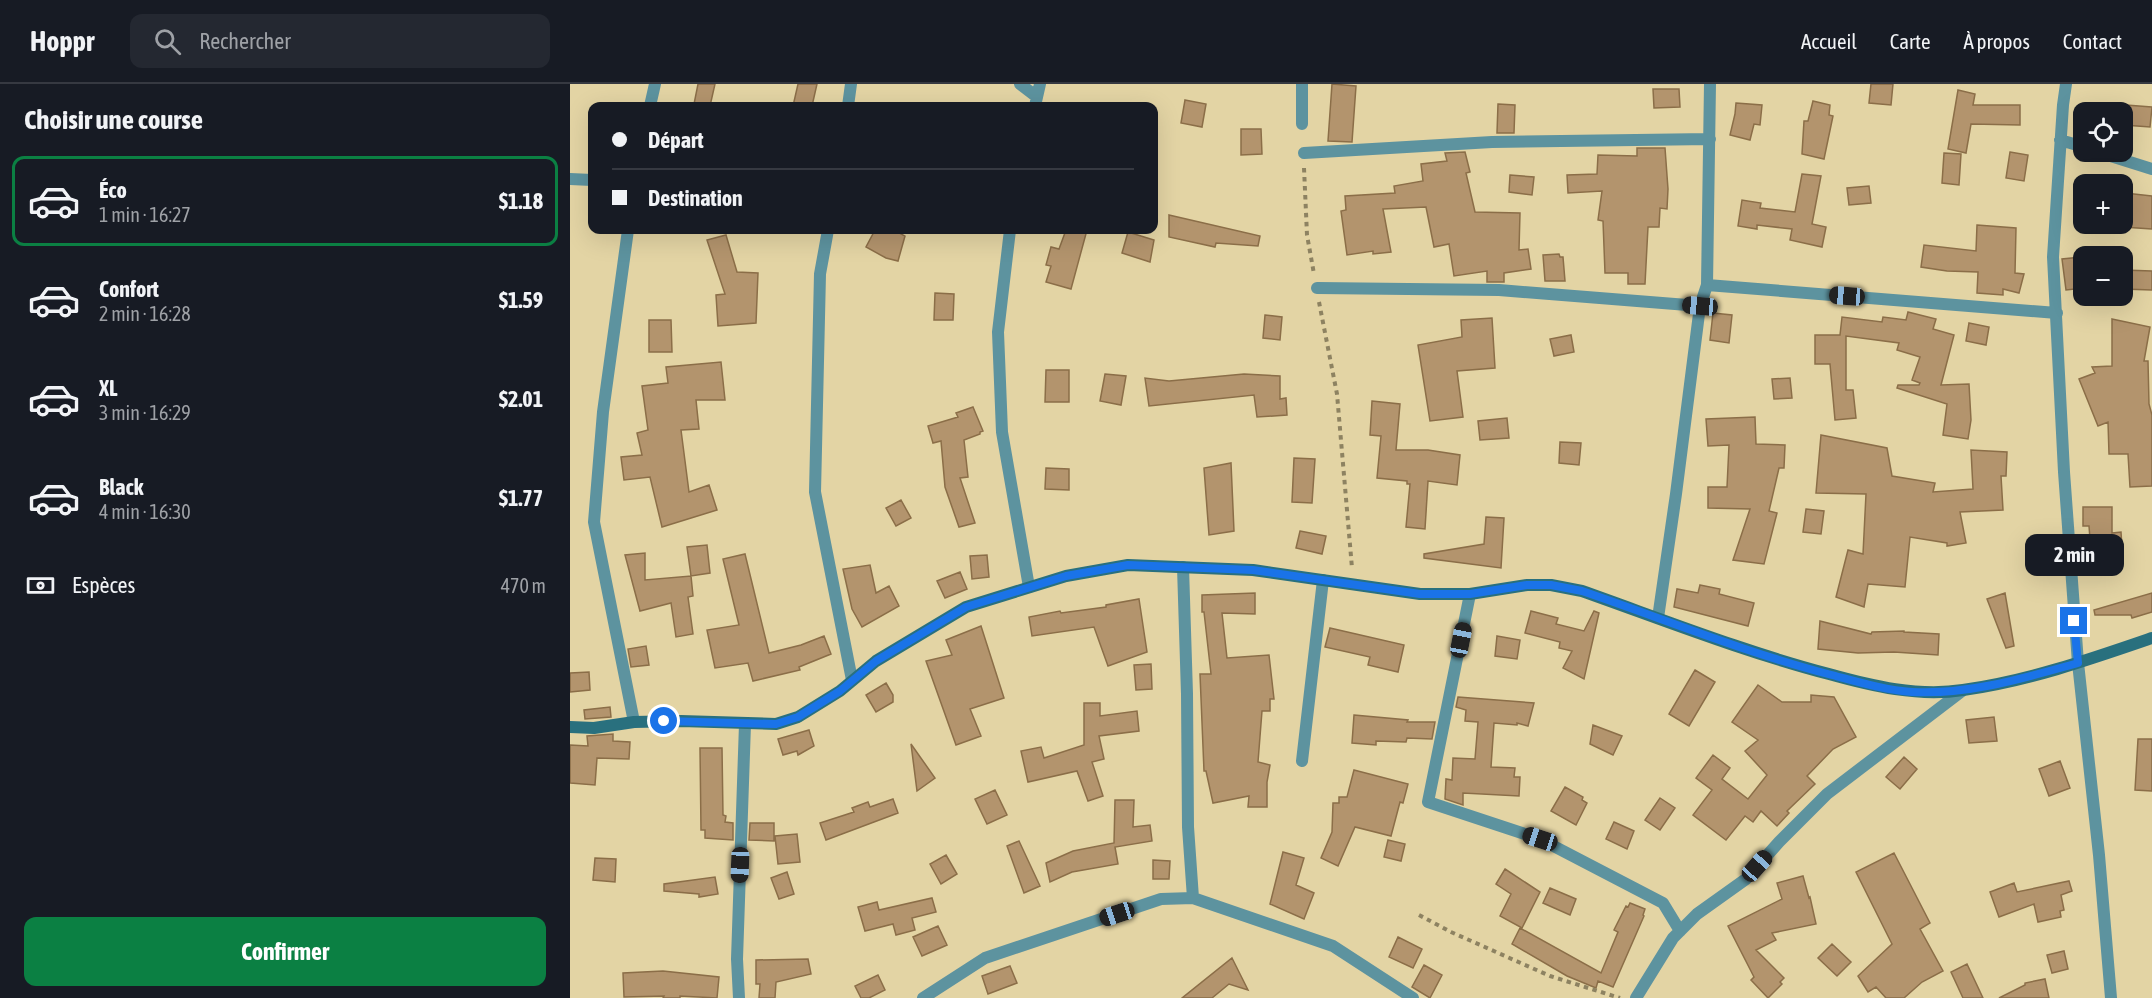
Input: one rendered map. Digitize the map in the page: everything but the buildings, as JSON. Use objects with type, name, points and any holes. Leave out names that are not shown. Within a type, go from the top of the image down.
[{"type":"street","points":[[651,102],[655,84]]},
{"type":"street","points":[[849,102],[851,84]]},
{"type":"street","points":[[1020,84],[1036,102]]},
{"type":"street","points":[[1036,102],[1040,84]]},
{"type":"street","points":[[1302,84],[1302,124]]},
{"type":"street","points":[[1658,618],[1700,306],[1707,285],[1710,84]]},
{"type":"street","points":[[2066,84],[2053,257],[2064,472],[2078,663],[2099,855],[2111,998]]},
{"type":"street","points":[[1304,153],[1546,140],[1710,139]]},
{"type":"street","points":[[2060,140],[2073,144]]},
{"type":"street","points":[[2130,162],[2152,169]]},
{"type":"street","points":[[570,179],[588,180]]},
{"type":"street","points":[[627,234],[603,411],[594,522],[634,722]]},
{"type":"street","points":[[827,234],[820,274],[815,492],[852,680]]},
{"type":"street","points":[[1010,234],[998,332],[1002,432],[1029,587]]},
{"type":"street","points":[[1707,285],[2057,313]]},
{"type":"street","points":[[1317,288],[1499,290],[1700,306]]},
{"type":"street","points":[[570,727],[594,728],[634,722],[681,721],[776,724],[798,717],[840,691],[876,661],[966,607],[1066,576],[1128,565],[1253,570],[1420,594],[1470,594],[1527,585],[1551,585],[1582,591],[1779,661],[1859,682],[1912,692],[1962,691],[2026,677],[2078,663],[2152,638]]},
{"type":"street","points":[[1182,567],[1187,694],[1188,827],[1193,898]]},
{"type":"street","points":[[1302,761],[1323,580]]},
{"type":"street","points":[[1470,594],[1428,802],[1551,844],[1663,903],[1680,931]]},
{"type":"street","points":[[1636,998],[1673,938],[1697,914],[1746,879],[1827,794],[1962,691]]},
{"type":"street","points":[[739,998],[737,959],[745,724]]},
{"type":"street","points":[[923,998],[984,958],[1161,899],[1193,898],[1333,946],[1413,998]]},
{"type":"path","points":[[1304,153],[1307,235],[1337,394],[1353,584]]},
{"type":"path","points":[[1419,915],[1451,932],[1550,976],[1620,998]]},
{"type":"route","points":[[664,721],[776,724],[798,717],[840,691],[876,661],[966,607],[1066,576],[1128,565],[1253,570],[1420,594],[1470,594],[1527,585],[1551,585],[1582,591],[1779,661],[1859,682],[1912,692],[1962,691],[2078,663],[2074,621]]}]
